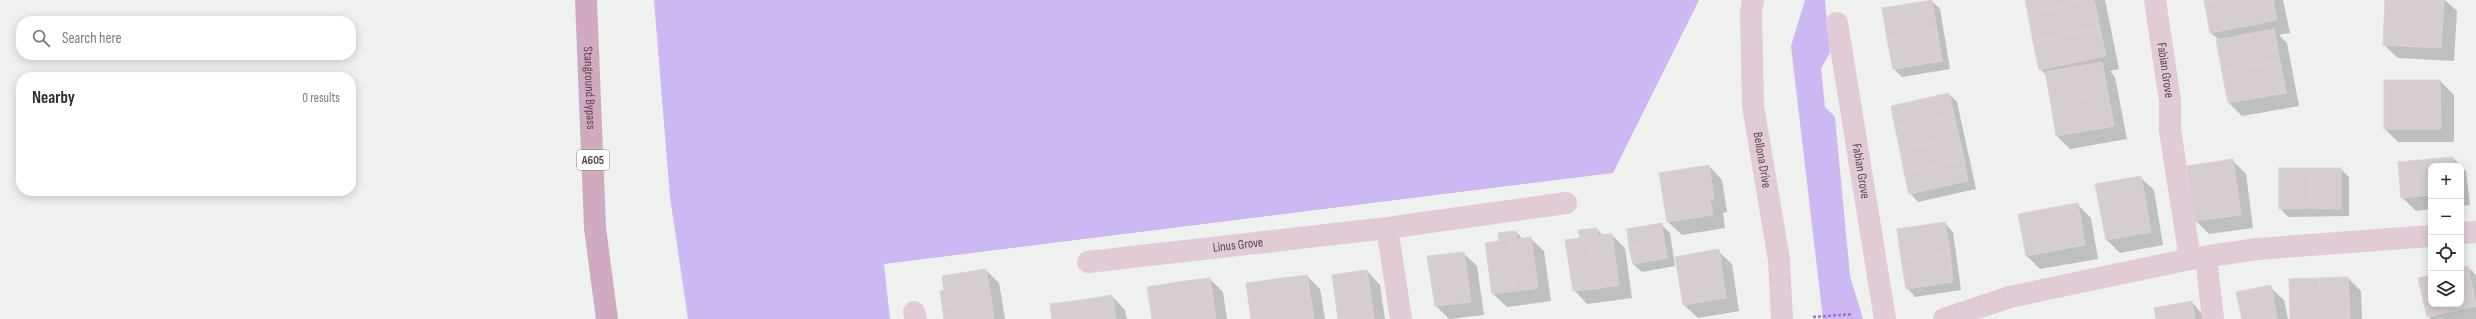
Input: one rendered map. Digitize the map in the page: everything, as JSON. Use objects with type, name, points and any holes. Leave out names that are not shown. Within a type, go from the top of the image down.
[{"type":"main road","name":"Stanground Bypass","points":[[586,0],[595,228],[607,319]]},
{"type":"street","name":"Bellona Drive","points":[[1753,0],[1751,12],[1753,106],[1779,260],[1782,319]]},
{"type":"street","name":"Fabian Grove","points":[[2155,0],[2170,101],[2170,130],[2213,319]]},
{"type":"street","name":"Fabian Grove","points":[[1837,23],[1884,315]]},
{"type":"street","name":"Linus Grove","points":[[1088,262],[1387,228],[1566,203]]},
{"type":"street","points":[[1387,228],[1401,319]]},
{"type":"street","points":[[2464,233],[2476,232]]},
{"type":"street","points":[[1944,319],[2010,297],[2198,258],[2257,249],[2428,236]]},
{"type":"path","points":[[1812,317],[1884,315]]},
{"type":"shaded area","points":[[654,0],[1699,0],[1613,173],[884,264],[890,319],[688,319],[670,197]]},
{"type":"shaded area","points":[[1805,0],[1825,0],[1830,53],[1821,68],[1825,107],[1835,117],[1850,276],[1863,319],[1823,319],[1791,46]]},
{"type":"building","points":[[1932,0],[1937,30],[1887,39],[1882,8]]},
{"type":"building","points":[[2025,0],[2093,0],[2028,14]]},
{"type":"building","points":[[2094,0],[2100,28],[2033,42],[2028,14]]},
{"type":"building","points":[[2204,0],[2230,0],[2205,5]]},
{"type":"building","points":[[2230,0],[2273,0],[2277,20],[2210,33],[2205,5]]},
{"type":"building","points":[[2385,0],[2444,0],[2441,48],[2383,45]]},
{"type":"building","points":[[2100,28],[2106,56],[2039,70],[2033,42]]},
{"type":"building","points":[[2274,29],[2280,61],[2222,72],[2216,40]]},
{"type":"building","points":[[1937,30],[1942,61],[1893,69],[1887,39]]},
{"type":"building","points":[[2280,61],[2286,93],[2228,103],[2222,72]]},
{"type":"building","points":[[2102,62],[2108,94],[2051,104],[2045,72]]},
{"type":"building","points":[[2384,80],[2440,80],[2441,129],[2384,129]]},
{"type":"building","points":[[1949,93],[1954,115],[1895,128],[1891,106]]},
{"type":"building","points":[[2108,94],[2114,126],[2056,136],[2051,104]]},
{"type":"building","points":[[1954,115],[1959,137],[1900,150],[1895,128]]},
{"type":"building","points":[[1959,137],[1964,159],[1904,172],[1900,150]]},
{"type":"building","points":[[2453,157],[2454,163],[2428,163],[2428,195],[2401,198],[2398,162]]},
{"type":"building","points":[[1964,159],[1968,181],[1909,194],[1904,172]]},
{"type":"building","points":[[2233,159],[2241,215],[2195,221],[2187,166]]},
{"type":"building","points":[[1709,165],[1714,199],[1710,200],[1713,215],[1667,222],[1659,173]]},
{"type":"building","points":[[2279,168],[2310,168],[2310,208],[2279,209]]},
{"type":"building","points":[[2310,168],[2341,168],[2341,209],[2310,208]]},
{"type":"building","points":[[2141,176],[2151,232],[2106,240],[2095,184]]},
{"type":"building","points":[[2078,203],[2085,245],[2026,256],[2018,214]]},
{"type":"building","points":[[1945,222],[1950,252],[1901,259],[1897,229]]},
{"type":"building","points":[[1662,223],[1664,241],[1629,247],[1627,229]]},
{"type":"building","points":[[1597,228],[1598,235],[1612,234],[1619,285],[1595,289],[1588,229]]},
{"type":"building","points":[[1588,229],[1595,289],[1573,291],[1565,240],[1580,238],[1578,230]]},
{"type":"building","points":[[1516,231],[1517,239],[1531,237],[1538,288],[1516,291],[1507,232]]},
{"type":"building","points":[[1507,232],[1516,291],[1492,294],[1485,243],[1499,241],[1498,233]]},
{"type":"building","points":[[1664,241],[1667,258],[1633,264],[1629,247]]},
{"type":"building","points":[[1719,249],[1726,298],[1683,305],[1675,257]]},
{"type":"building","points":[[1464,252],[1471,302],[1435,306],[1427,256]]},
{"type":"building","points":[[1950,252],[1953,282],[1906,289],[1901,259]]},
{"type":"building","points":[[2468,266],[2476,306],[2427,317],[2418,278],[2428,276],[2428,307],[2464,307],[2464,267]]},
{"type":"building","points":[[986,269],[991,298],[942,306],[940,291],[944,290],[942,276]]},
{"type":"building","points":[[1367,270],[1374,319],[1338,319],[1332,275]]},
{"type":"building","points":[[1307,275],[1314,319],[1282,319],[1276,279]]},
{"type":"building","points":[[2348,277],[2350,319],[2320,319],[2319,278]]},
{"type":"building","points":[[1210,278],[1216,319],[1183,319],[1178,282]]},
{"type":"building","points":[[2319,278],[2320,319],[2290,319],[2289,279]]},
{"type":"building","points":[[1276,279],[1282,319],[1251,319],[1246,283]]},
{"type":"building","points":[[1178,282],[1183,319],[1152,319],[1147,287]]},
{"type":"building","points":[[2271,285],[2277,319],[2242,319],[2236,292]]},
{"type":"building","points":[[1112,295],[1116,319],[1085,319],[1082,300]]},
{"type":"building","points":[[991,298],[994,319],[944,319],[942,306]]},
{"type":"building","points":[[1082,300],[1085,319],[1052,319],[1050,304]]},
{"type":"building","points":[[2192,301],[2195,319],[2156,319],[2154,308]]}]
